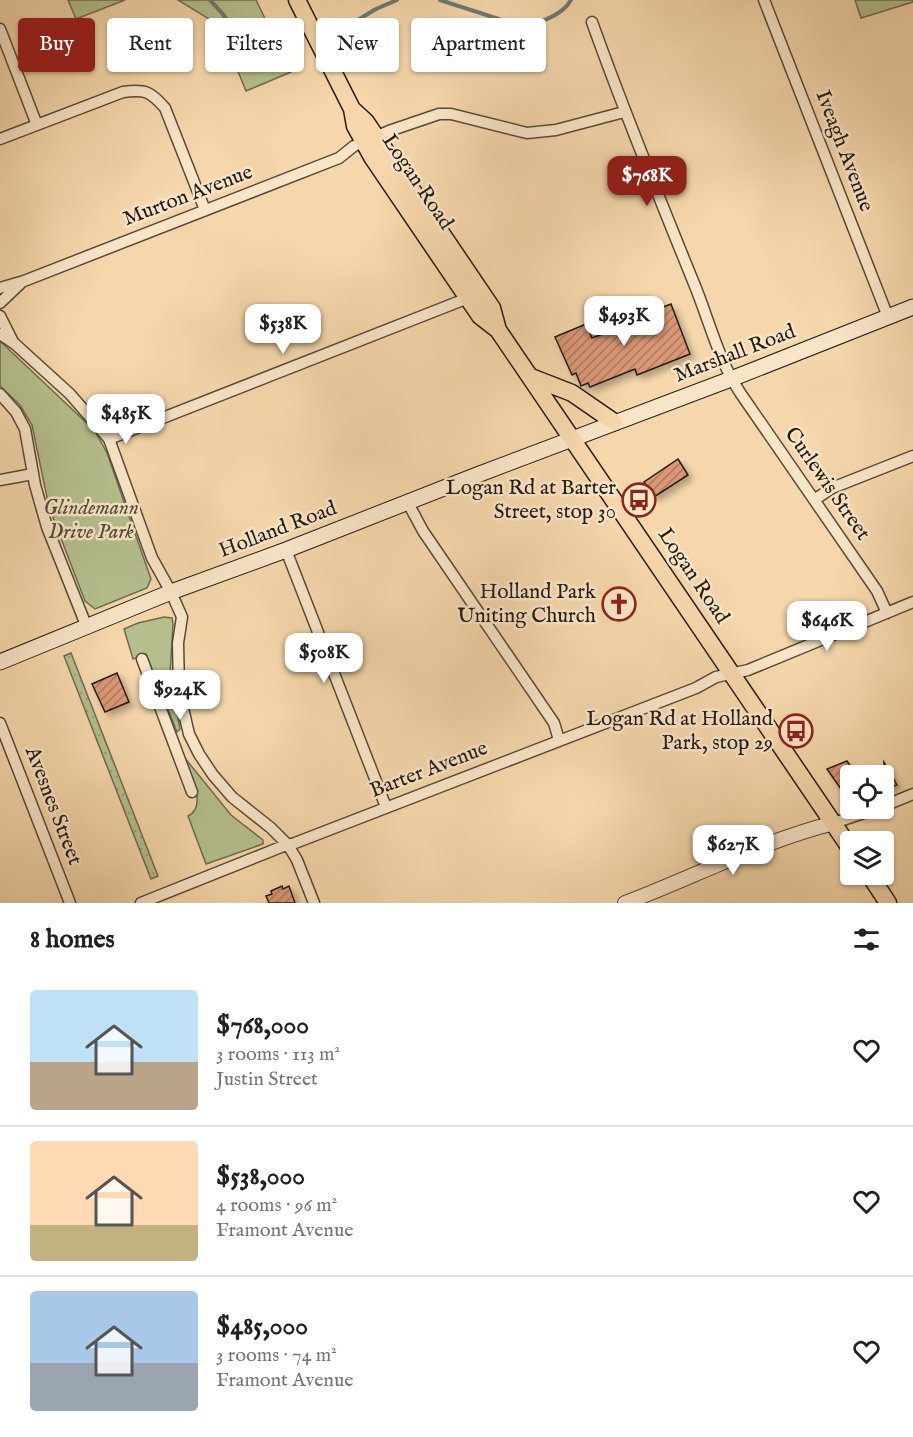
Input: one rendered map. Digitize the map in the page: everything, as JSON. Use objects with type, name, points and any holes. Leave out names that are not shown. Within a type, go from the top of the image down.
[{"type":"main road","name":"Logan Road","points":[[297,0],[352,109],[355,126],[369,140],[492,308],[498,330]]},
{"type":"main road","name":"Logan Road","points":[[369,140],[480,316],[498,330],[531,377],[840,833]]},
{"type":"main road","name":"Marshall Road","points":[[572,438],[731,379],[913,307]]},
{"type":"main road","points":[[531,377],[572,393],[614,422]]},
{"type":"main road","name":"Holland Road","points":[[0,662],[86,625],[286,550],[572,438]]},
{"type":"main road","points":[[876,885],[888,903]]},
{"type":"street","name":"Iveagh Avenue","points":[[764,0],[888,317]]},
{"type":"street","name":"Curlewis Street","points":[[592,22],[624,112],[731,379],[877,591],[887,613]]},
{"type":"street","points":[[0,29],[37,125]]},
{"type":"street","points":[[0,139],[123,92],[139,90],[153,95],[165,108],[206,210]]},
{"type":"street","name":"Murton Avenue","points":[[0,288],[24,281],[339,158],[354,146],[440,114],[451,114],[527,133],[556,130],[624,112]]},
{"type":"street","name":"Murton Avenue","points":[[0,303],[24,281]]},
{"type":"street","points":[[109,439],[468,298]]},
{"type":"street","points":[[0,316],[15,344]]},
{"type":"street","points":[[0,334],[15,344],[70,394],[109,439],[152,558],[182,617],[177,664],[179,692],[191,737],[213,775],[231,797],[271,828],[288,845],[297,860],[314,903]]},
{"type":"street","points":[[0,394],[23,423],[30,445],[33,474],[47,527],[86,625]]},
{"type":"street","points":[[814,500],[832,488],[913,456]]},
{"type":"street","points":[[0,480],[33,474]]},
{"type":"street","points":[[408,503],[423,531],[554,723],[559,740]]},
{"type":"street","points":[[286,550],[386,807]]},
{"type":"street","name":"Barter Avenue","points":[[141,903],[696,688],[716,677],[748,670],[913,602]]},
{"type":"street","points":[[142,659],[192,792]]},
{"type":"street","name":"Avesnes Street","points":[[0,723],[70,903]]},
{"type":"street","points":[[174,745],[191,737]]},
{"type":"street","points":[[894,802],[913,794]]},
{"type":"street","points":[[625,903],[806,830],[848,819]]},
{"type":"green space","points":[[68,0],[125,0],[79,18],[76,18]]},
{"type":"green space","points":[[178,0],[256,0],[265,18],[208,18]]},
{"type":"green space","points":[[855,0],[913,0],[913,2],[861,18]]},
{"type":"green space","points":[[238,72],[291,72],[246,91]]},
{"type":"green space","name":"Glindemann Drive Park","points":[[0,341],[95,431],[107,453],[151,579],[147,588],[95,609],[85,601],[49,507],[32,425],[20,405],[0,386]]},
{"type":"green space","points":[[164,617],[172,618],[173,624],[170,675],[180,729],[177,732],[146,654],[133,659],[124,629]]},
{"type":"green space","points":[[71,653],[158,876],[151,879],[64,656]]},
{"type":"green space","points":[[184,757],[231,815],[263,840],[263,844],[206,864],[188,816],[194,812],[197,798]]},
{"type":"building","points":[[671,304],[690,354],[637,375],[635,369],[590,387],[588,383],[581,386],[576,373],[572,375],[555,337],[586,324],[592,338],[619,328],[618,324]]},
{"type":"building","points":[[678,459],[688,475],[654,497],[644,482]]},
{"type":"building","points":[[117,673],[129,702],[105,712],[92,684]]},
{"type":"building","points":[[847,761],[850,765],[840,765],[840,788],[827,769]]},
{"type":"building","points":[[282,886],[283,889],[289,886],[295,903],[269,903],[266,896]]},
{"type":"waterway","points":[[210,0],[226,18]]},
{"type":"waterway","points":[[361,18],[397,0]]},
{"type":"waterway","points":[[440,0],[517,25],[532,24],[547,19],[561,11],[571,0]]},
{"type":"place","name":"Logan Rd at Barter Street, stop 30","points":[[639,500]]},
{"type":"place","name":"Holland Park Uniting Church","points":[[619,604]]},
{"type":"place","name":"Logan Rd at Holland Park, stop 29","points":[[796,731]]}]
